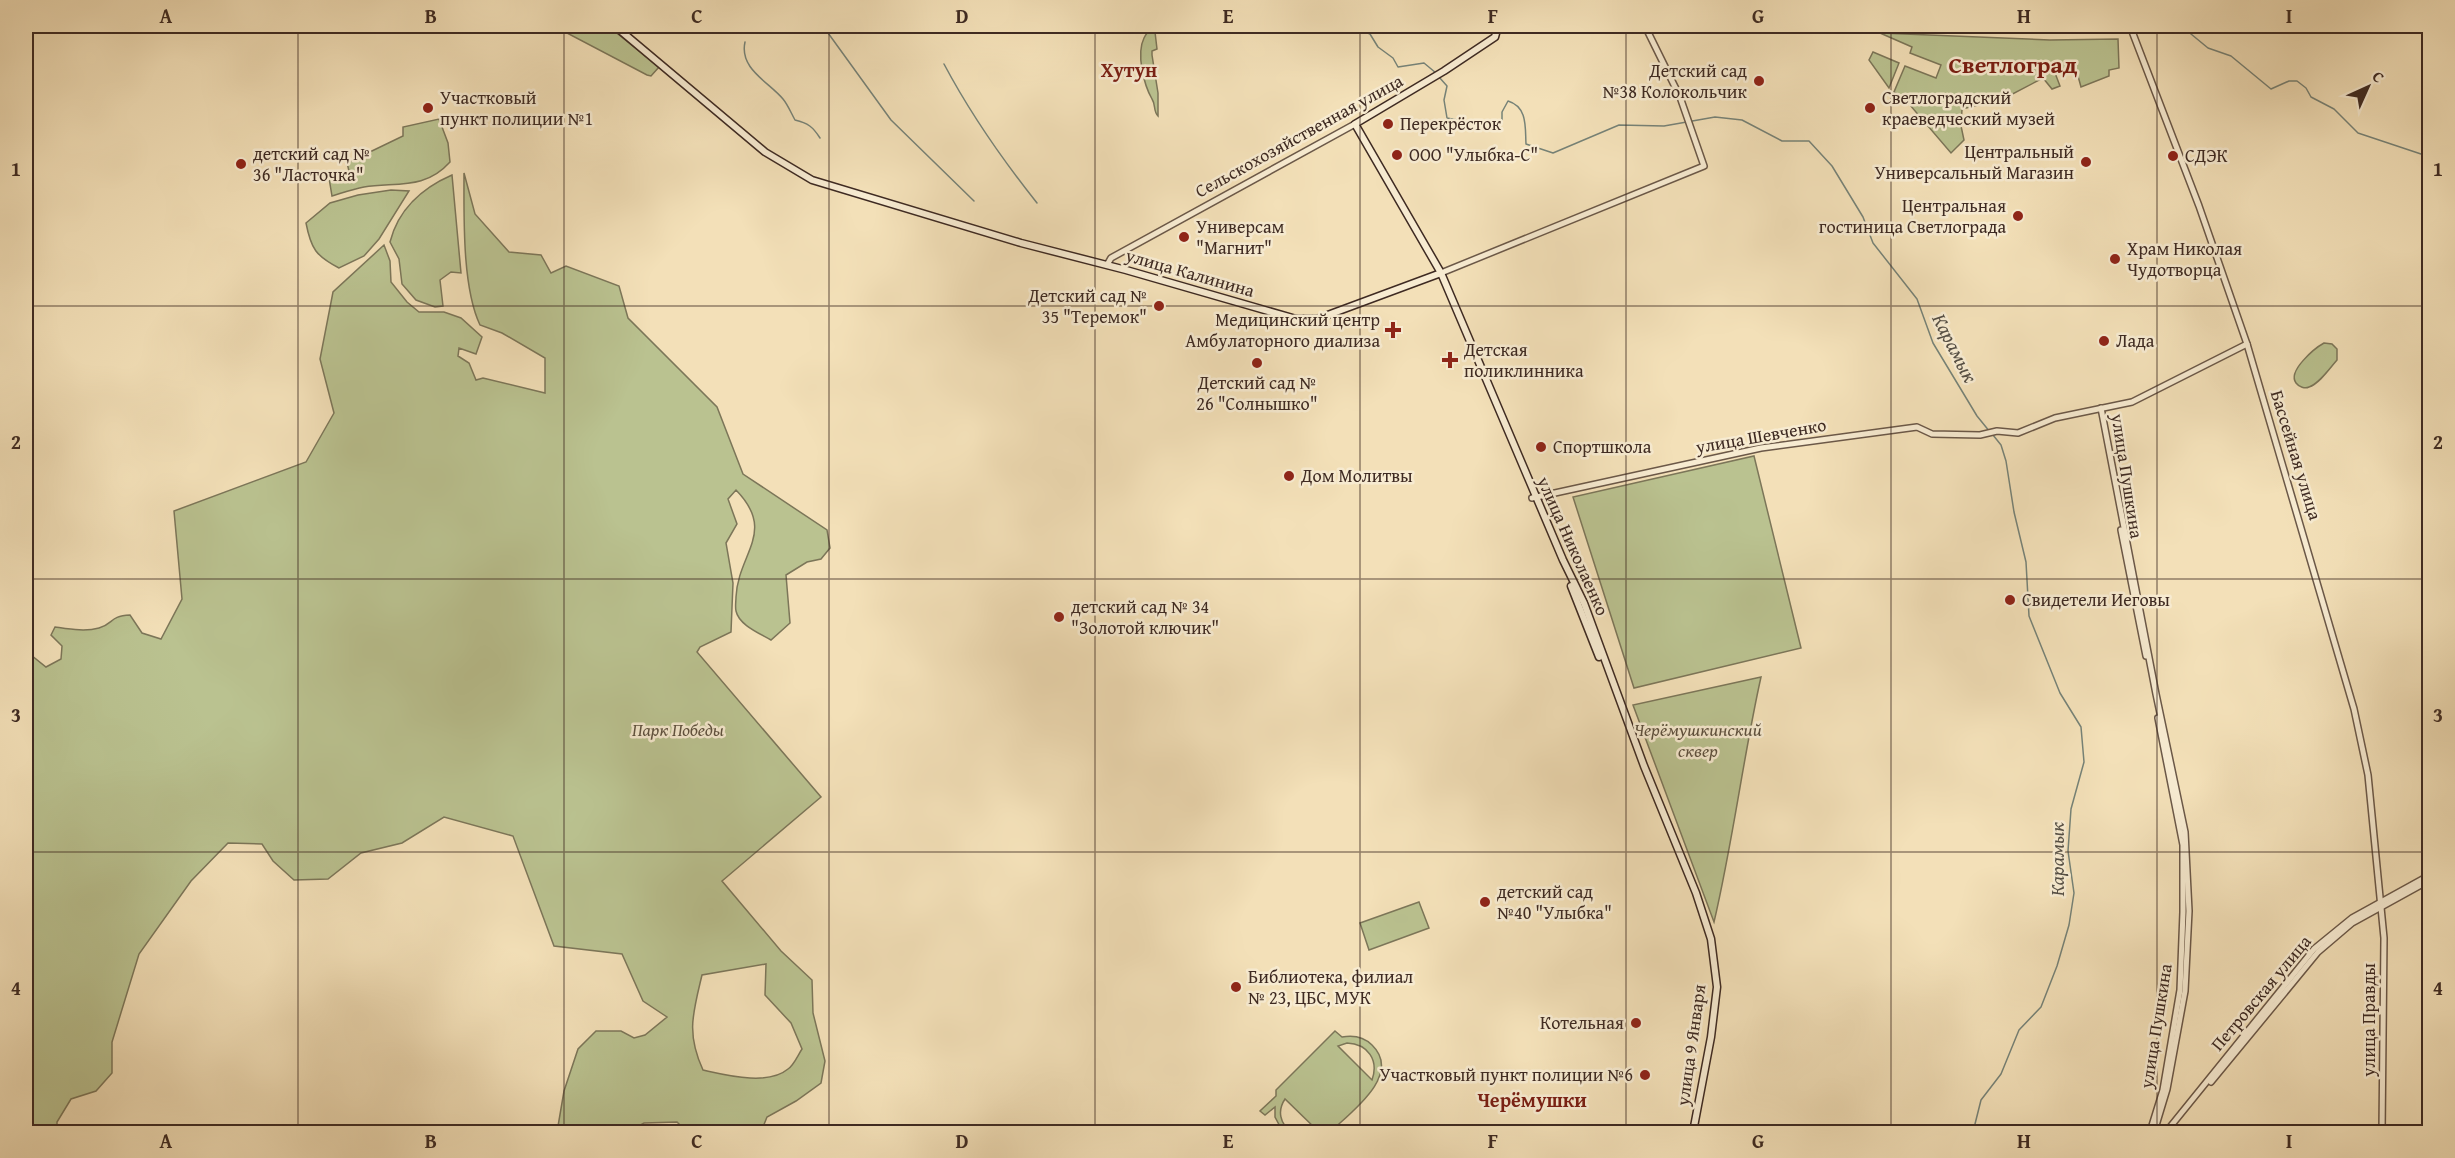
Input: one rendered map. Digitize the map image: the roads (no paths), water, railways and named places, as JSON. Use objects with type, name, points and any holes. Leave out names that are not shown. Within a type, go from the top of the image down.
[{"type":"main road","name":"улица Калинина","points":[[617,26],[765,152],[812,180],[1021,243],[1108,264],[1296,319],[1317,319],[1440,270]]},
{"type":"main road","points":[[617,26],[766,150],[812,178],[1022,241],[1108,264]]},
{"type":"main road","name":"Сельскохозяйственная улица","points":[[1355,124],[1444,71],[1495,37],[1498,26]]},
{"type":"main road","name":"улица Николаенко","points":[[1355,124],[1440,270],[1579,605],[1641,767],[1691,888],[1711,955]]},
{"type":"main road","name":"улица Николаенко","points":[[1534,498],[1584,603],[1643,763],[1696,893]]},
{"type":"main road","name":"улица 9 Января","points":[[1691,1132],[1711,1037],[1717,987],[1711,939],[1696,893]]},
{"type":"main road","name":"улица 9 Января","points":[[1691,1132],[1714,987],[1711,955]]},
{"type":"street","name":"улица Калинина","points":[[1440,270],[1704,166],[1680,97],[1645,26]]},
{"type":"street","name":"Бассейная улица","points":[[2130,26],[2199,206],[2247,344],[2354,709],[2368,775],[2381,905]]},
{"type":"street","name":"Сельскохозяйственная улица","points":[[1108,264],[1111,258],[1355,124]]},
{"type":"street","name":"улица Шевченко","points":[[1534,498],[1761,448],[1917,427],[1932,434],[1980,435],[1996,431],[2018,433],[2055,418],[2132,402],[2247,344]]},
{"type":"street","name":"улица Пушкина","points":[[2101,408],[2156,694],[2186,832],[2188,911],[2185,990],[2167,1089],[2152,1132]]},
{"type":"street","points":[[2168,1132],[2318,952],[2352,923],[2430,875]]},
{"type":"street","points":[[2381,905],[2430,880]]},
{"type":"street","name":"улица Правды","points":[[2381,905],[2385,1010],[2382,1132]]},
{"type":"waterway","points":[[823,26],[891,120],[974,201]]},
{"type":"waterway","name":"Карамык","points":[[1351,26],[1370,34],[1378,47],[1393,58],[1398,67],[1424,63],[1436,73]]},
{"type":"waterway","points":[[2185,26],[2208,48],[2231,56],[2271,89],[2289,81],[2297,81],[2306,88],[2311,97],[2334,109],[2358,133],[2430,157]]},
{"type":"waterway","points":[[745,42],[746,60],[756,74],[783,99],[795,120],[810,126],[820,138]]},
{"type":"waterway","points":[[944,64],[987,135],[1037,203]]},
{"type":"waterway","name":"Карамык","points":[[1439,77],[1447,86],[1444,100],[1447,118],[1498,128],[1502,123],[1502,112],[1508,101],[1519,108],[1522,113],[1526,144],[1553,153],[1619,125],[1664,126],[1715,117],[1742,120],[1782,141],[1809,141],[1832,166],[1863,217],[1873,243],[1917,299],[1933,343],[1977,416],[1990,432]]},
{"type":"waterway","name":"Карамык","points":[[1973,1132],[1981,1100],[2001,1074],[2019,1030],[2041,1007],[2057,966],[2069,925],[2074,893],[2068,851],[2071,809],[2084,762],[2081,727],[2060,693],[2029,616],[2026,562],[2014,512],[2006,461],[2001,445],[1993,435]]},
{"type":"place","name":"Детский сад №38 Колокольчик","points":[[1759,81]]},
{"type":"place","name":"Участковый пункт полиции №1","points":[[428,108]]},
{"type":"place","name":"Светлоградский краеведческий музей","points":[[1870,108]]},
{"type":"place","name":"Перекрёсток","points":[[1388,124]]},
{"type":"place","name":"ООО \"Улыбка-С\"","points":[[1397,155]]},
{"type":"place","name":"СДЭК","points":[[2173,156]]},
{"type":"place","name":"Центральный Универсальный Магазин","points":[[2086,162]]},
{"type":"place","name":"детский сад № 36 \"Ласточка\"","points":[[241,164]]},
{"type":"place","name":"Центральная гостиница Светлограда","points":[[2018,216]]},
{"type":"place","name":"Универсам \"Магнит\"","points":[[1184,237]]},
{"type":"place","name":"Храм Николая Чудотворца","points":[[2115,259]]},
{"type":"place","name":"Детский сад № 35 \"Теремок\"","points":[[1159,306]]},
{"type":"place","name":"Медицинский центр Амбулаторного диализа","points":[[1393,330]]},
{"type":"place","name":"Лада","points":[[2104,341]]},
{"type":"place","name":"Детская поликлинника","points":[[1450,360]]},
{"type":"place","name":"Детский сад № 26 \"Солнышко\"","points":[[1257,363]]},
{"type":"place","name":"Спортшкола","points":[[1541,447]]},
{"type":"place","name":"Дом Молитвы","points":[[1289,476]]},
{"type":"place","name":"Свидетели Иеговы","points":[[2010,600]]},
{"type":"place","name":"детский сад № 34 \"Золотой ключик\"","points":[[1059,617]]},
{"type":"place","name":"детский сад №40 \"Улыбка\"","points":[[1485,902]]},
{"type":"place","name":"Библиотека, филиал № 23, ЦБС, МУК","points":[[1236,987]]},
{"type":"place","name":"Котельная","points":[[1636,1023]]},
{"type":"place","name":"Участковый пункт полиции №6","points":[[1645,1075]]},
{"type":"district","name":"Светлоград","points":[[2013,65]]},
{"type":"district","name":"Хутун","points":[[1129,70]]},
{"type":"district","name":"Черёмушки","points":[[1532,1100]]},
{"type":"park label","name":"Парк Победы","points":[[678,730]]},
{"type":"park label","name":"Черёмушкинский сквер","points":[[1698,740]]}]
